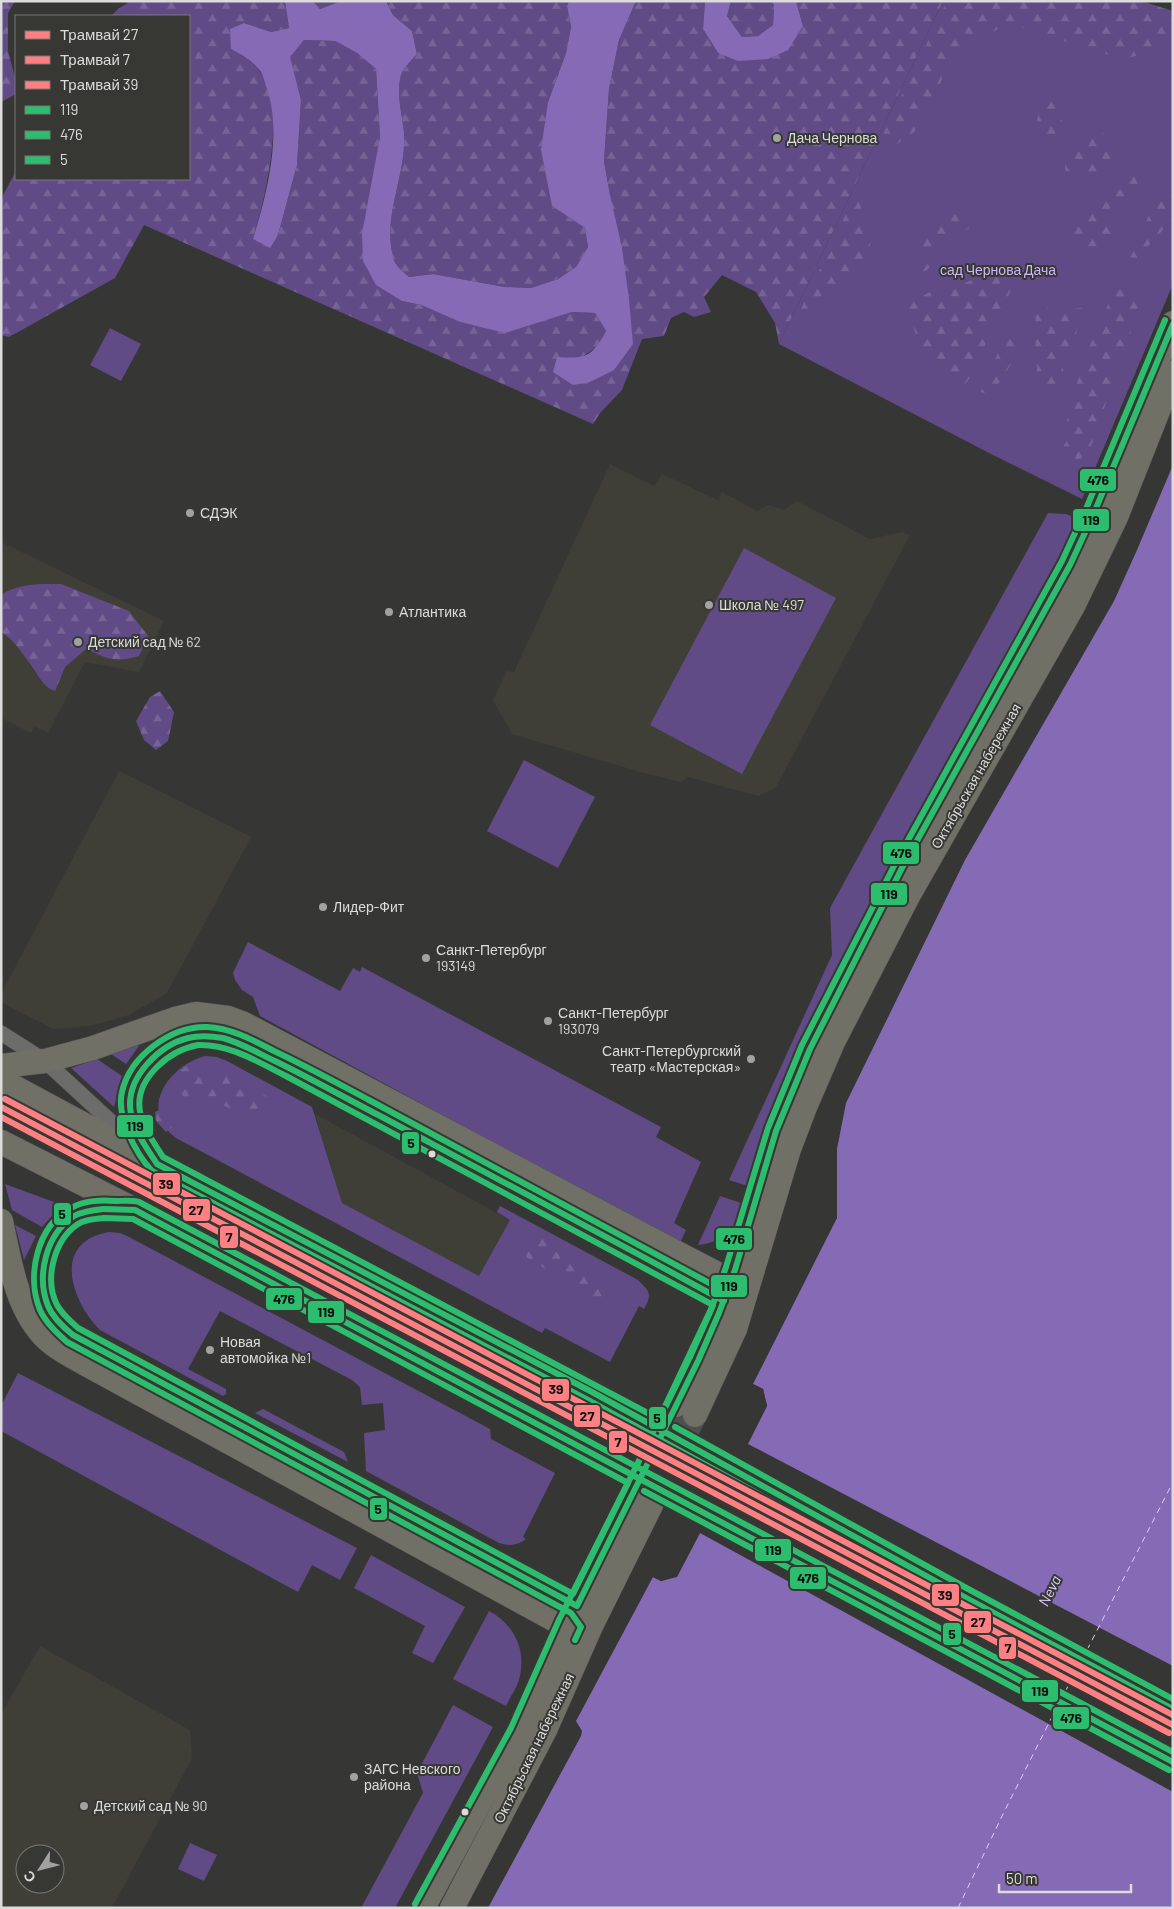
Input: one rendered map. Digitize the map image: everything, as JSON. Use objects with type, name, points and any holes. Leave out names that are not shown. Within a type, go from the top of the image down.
[{"type":"main road","name":"Октябрьская набережная","points":[[685,1410],[735,1329],[734,1292],[747,1236],[780,1120],[796,1077],[889,891],[1070,565],[1091,521],[1173,323]]},
{"type":"main road","name":"Октябрьская набережная","points":[[734,1292],[804,1106],[833,1042],[908,896],[1094,564],[1116,518],[1173,373]]},
{"type":"main road","points":[[1,1066],[45,1061],[93,1048],[174,1019],[196,1014],[228,1018],[244,1024],[734,1292]]},
{"type":"main road","points":[[157,1164],[138,1134],[129,1112],[131,1091],[135,1083],[153,1056],[170,1045],[186,1039],[204,1036],[221,1037],[237,1042],[318,1082],[734,1292]]},
{"type":"main road","points":[[1,1080],[592,1392],[966,1598],[1173,1709]]},
{"type":"main road","points":[[1,1142],[135,1210],[1173,1762]]},
{"type":"main road","points":[[135,1210],[95,1210],[84,1212],[73,1216],[63,1225],[52,1240],[45,1258],[43,1290],[55,1319],[73,1335],[572,1616]]},
{"type":"main road","points":[[1,1221],[23,1303],[43,1335],[57,1346],[84,1363],[591,1626]]},
{"type":"main road","name":"Октябрьская набережная","points":[[423,1908],[522,1726],[572,1616],[641,1500],[591,1626],[546,1730],[452,1908]]},
{"type":"street","points":[[1,1033],[45,1061],[157,1164]]},
{"type":"shaded area","name":"Школа № 497","points":[[610,464],[654,486],[662,474],[718,500],[722,492],[757,511],[769,505],[784,510],[797,501],[870,539],[902,532],[910,535],[776,787],[759,796],[688,777],[681,782],[640,772],[512,734],[493,700],[507,671],[514,672]]},
{"type":"shaded area","name":"Детский сад № 62","points":[[1,542],[164,621],[139,672],[85,662],[48,733],[34,726],[31,733],[1,718]]},
{"type":"shaded area","points":[[119,771],[251,837],[167,993],[129,1015],[90,1026],[53,1029],[1,1002],[1,994]]},
{"type":"shaded area","points":[[315,1114],[510,1220],[479,1277],[342,1203]]},
{"type":"shaded area","name":"Детский сад № 90","points":[[40,1646],[190,1730],[192,1758],[112,1908],[1,1908],[1,1714]]},
{"type":"green space","points":[[1,1],[15,1],[8,13],[8,51],[15,78],[15,95],[1,102]]},
{"type":"green space","points":[[131,1],[285,1],[289,28],[271,32],[244,23],[231,49],[251,62],[261,73],[269,89],[272,109],[273,131],[268,178],[253,239],[278,235],[297,165],[301,100],[289,57],[304,40],[335,41],[357,53],[376,69],[380,137],[375,172],[402,301],[421,305],[460,322],[505,332],[572,312],[595,313],[606,331],[597,347],[580,358],[557,358],[613,370],[610,195],[604,161],[609,89],[619,40],[636,1],[705,1],[703,29],[718,53],[803,26],[796,1],[943,1],[779,344],[775,323],[756,292],[722,275],[704,297],[711,312],[694,317],[684,312],[671,318],[664,336],[642,339],[622,390],[601,412],[593,424],[144,225],[115,278],[9,337],[1,335],[1,199],[15,173],[15,180],[190,180],[190,15],[112,15]]},
{"type":"green space","points":[[313,1],[341,1],[320,9]]},
{"type":"green space","points":[[386,1],[569,1],[567,6],[571,27],[566,53],[548,102],[552,206],[585,228],[588,247],[576,267],[558,279],[531,288],[505,287],[433,274],[408,277],[395,263],[390,231],[403,161],[404,132],[399,96],[400,82],[404,70],[417,54],[412,31],[393,15]]},
{"type":"green space","points":[[731,1],[771,1],[774,5],[773,25],[758,36],[742,37],[727,16]]},
{"type":"green space","name":"сад Чернова Дача","points":[[943,1],[1140,1],[1173,11],[1173,284],[1082,499],[779,344]]},
{"type":"green space","points":[[947,1],[1140,1],[1173,11],[1173,42],[1158,42],[1142,54],[1122,60],[1063,41],[1036,28],[1002,27],[977,40],[943,76],[932,106],[914,132],[869,164]]},
{"type":"green space","points":[[1043,96],[1058,99],[1063,126],[1052,143],[1040,139],[1036,124]]},
{"type":"green space","points":[[1104,133],[1115,147],[1116,157],[1097,174],[1076,177],[1065,170],[1066,156],[1090,139]]},
{"type":"green space","points":[[1146,163],[1139,182],[1108,213],[1120,228],[1114,250],[1080,246],[1064,238],[1066,224],[1119,184],[1135,169]]},
{"type":"green space","points":[[1167,192],[1173,194],[1173,219],[1137,258],[1130,257],[1155,202]]},
{"type":"green space","points":[[856,193],[871,239],[868,259],[805,319],[800,311]]},
{"type":"green space","points":[[959,208],[968,217],[969,228],[958,237],[943,244],[937,257],[928,269],[920,275],[914,270],[920,251],[921,235],[946,211]]},
{"type":"green space","points":[[999,269],[1011,270],[1010,292],[969,379],[963,387],[943,374],[917,340],[908,305],[928,293],[967,282]]},
{"type":"green space","points":[[1126,287],[1141,294],[1146,308],[1131,322],[1130,344],[1117,366],[1098,429],[1090,448],[1078,462],[1067,457],[1063,447],[1070,436],[1067,419],[1071,403],[1085,357],[1114,291]]},
{"type":"green space","points":[[1042,303],[1055,315],[1071,309],[1082,308],[1077,323],[1076,340],[1065,352],[1062,364],[1064,374],[1059,383],[1045,392],[1038,385],[1035,337],[1036,309]]},
{"type":"green space","points":[[110,328],[141,344],[121,381],[90,365]]},
{"type":"green space","points":[[1009,329],[1016,334],[1015,358],[992,394],[980,392]]},
{"type":"green space","points":[[1048,513],[1066,514],[1082,520],[751,1187],[729,1180],[832,955],[830,908]]},
{"type":"green space","points":[[744,548],[836,598],[742,774],[650,725]]},
{"type":"green space","points":[[61,584],[129,611],[148,636],[139,656],[131,658],[112,659],[86,649],[65,667],[55,691],[44,683],[18,647],[1,632],[1,595],[22,586]]},
{"type":"green space","points":[[160,691],[174,712],[168,741],[156,750],[144,740],[136,721],[150,697]]},
{"type":"green space","points":[[524,760],[595,797],[558,868],[487,831]]},
{"type":"green space","points":[[248,942],[340,991],[353,968],[360,972],[362,967],[661,1127],[656,1137],[701,1162],[674,1223],[686,1230],[680,1243],[260,1016],[253,997],[242,990],[235,980],[233,973]]},
{"type":"green space","points":[[137,1045],[139,1046],[126,1064],[111,1054]]},
{"type":"green space","points":[[205,1056],[217,1057],[227,1061],[312,1107],[342,1203],[479,1276],[510,1220],[497,1212],[500,1206],[638,1280],[647,1290],[648,1299],[644,1309],[639,1306],[610,1362],[545,1328],[542,1333],[176,1138],[165,1127],[159,1115],[159,1102],[162,1090],[180,1069],[192,1061]]},
{"type":"green space","points":[[97,1059],[122,1076],[114,1107],[71,1068]]},
{"type":"green space","points":[[200,1062],[211,1078],[229,1072],[239,1079],[243,1092],[258,1092],[270,1098],[271,1112],[253,1119],[234,1111],[204,1094],[184,1098],[175,1082],[177,1077],[184,1068]]},
{"type":"green space","points":[[165,1107],[174,1113],[175,1125],[166,1132],[156,1121],[155,1112]]},
{"type":"green space","points":[[5,1184],[62,1205],[42,1227],[12,1210]]},
{"type":"green space","points":[[720,1196],[747,1205],[739,1221],[729,1233],[716,1241],[698,1245]]},
{"type":"green space","points":[[15,1225],[36,1236],[24,1260]]},
{"type":"green space","points":[[109,1232],[120,1233],[129,1237],[490,1429],[491,1439],[555,1473],[523,1537],[526,1539],[513,1545],[499,1543],[366,1471],[364,1433],[385,1430],[383,1403],[362,1405],[360,1387],[352,1380],[220,1311],[188,1369],[226,1389],[226,1394],[223,1396],[100,1330],[81,1304],[75,1289],[72,1274],[73,1260],[79,1247],[91,1238]]},
{"type":"green space","points":[[523,1236],[543,1237],[553,1251],[577,1260],[596,1278],[630,1303],[589,1299],[563,1278],[529,1260],[519,1247]]},
{"type":"green space","points":[[18,1373],[357,1548],[340,1580],[312,1565],[298,1592],[1,1431],[1,1406]]},
{"type":"green space","points":[[263,1409],[344,1452],[348,1462],[255,1413]]},
{"type":"green space","points":[[371,1555],[465,1607],[433,1663],[412,1653],[425,1626],[354,1588]]},
{"type":"green space","points":[[489,1611],[506,1624],[518,1642],[521,1652],[520,1674],[517,1685],[506,1706],[453,1679]]},
{"type":"green space","points":[[453,1705],[493,1727],[395,1908],[361,1908],[423,1793],[417,1773]]},
{"type":"green space","points":[[190,1843],[217,1855],[204,1881],[178,1869]]},
{"type":"water","points":[[285,1],[313,1],[320,9],[341,1],[386,1],[393,15],[412,31],[417,54],[401,75],[399,96],[404,132],[403,161],[390,231],[393,256],[398,266],[409,277],[433,274],[505,287],[531,288],[558,279],[576,267],[588,247],[585,228],[552,206],[541,150],[548,102],[566,53],[571,27],[567,6],[569,1],[636,1],[619,40],[609,89],[604,161],[622,248],[633,344],[614,370],[590,382],[573,385],[553,372],[557,357],[582,357],[597,346],[606,331],[595,313],[572,312],[505,333],[460,322],[421,305],[402,301],[376,285],[363,261],[362,234],[380,137],[376,69],[357,53],[335,41],[304,40],[290,57],[301,100],[297,165],[278,235],[270,248],[253,239],[268,183],[271,163],[273,123],[271,104],[262,74],[258,68],[251,61],[231,49],[230,29],[244,23],[271,32],[289,28]]},
{"type":"water","points":[[705,1],[731,1],[727,16],[742,37],[758,36],[773,25],[774,5],[771,1],[796,1],[803,26],[788,50],[768,59],[738,61],[718,53],[703,29]]},
{"type":"water","name":"Neva","points":[[1173,465],[1173,1908],[488,1908],[581,1736],[582,1731],[576,1721],[653,1577],[661,1581],[677,1576],[767,1406],[763,1389],[753,1384],[837,1218],[837,1149],[846,1103],[965,860],[1114,601]]},
{"type":"pier","points":[[753,1384],[763,1389],[767,1406],[748,1444],[1173,1666],[1173,1792],[700,1533],[677,1577],[661,1581],[653,1577],[654,1574],[661,1578],[675,1574],[765,1406],[761,1391],[752,1386]]},
{"type":"ferry route","points":[[1087,1650],[1173,1482]]},
{"type":"ferry route","points":[[1065,1692],[1077,1669]]},
{"type":"ferry route","points":[[958,1908],[1055,1711]]},
{"type":"tunnel","points":[[632,1494],[676,1405]]},
{"type":"tunnel","points":[[651,1505],[695,1415]]},
{"type":"tram line","name":"39","points":[[5,1099],[1173,1715]]},
{"type":"tram line","name":"27","points":[[1,1107],[1173,1725]]},
{"type":"tram line","name":"7","points":[[1,1117],[1169,1733]]},
{"type":"transit line","name":"476","points":[[636,1467],[711,1310],[768,1128],[802,1045],[896,862],[1062,561],[1086,509],[1165,320]]},
{"type":"transit line","name":"119","points":[[640,1479],[698,1361],[719,1313],[735,1270],[776,1131],[810,1049],[903,866],[1070,565],[1094,513],[1173,324]]},
{"type":"transit line","name":"476","points":[[728,1293],[322,1075],[242,1035],[207,1027],[193,1028],[180,1032],[166,1038],[143,1055],[126,1079],[121,1102],[125,1123],[134,1145],[152,1171],[588,1400],[962,1606],[1169,1717]]},
{"type":"transit line","name":"119","points":[[724,1301],[316,1082],[230,1040],[201,1036],[188,1038],[167,1047],[148,1063],[135,1083],[131,1094],[130,1106],[133,1122],[157,1164],[592,1392],[966,1598],[1173,1709]]},
{"type":"transit line","name":"5","points":[[198,1045],[221,1047],[265,1065],[713,1305],[659,1419],[163,1157],[143,1123],[139,1101],[141,1090],[147,1079],[166,1059],[181,1050],[198,1045]]},
{"type":"transit line","name":"5","points":[[575,1640],[581,1627],[571,1613],[67,1342],[45,1319],[36,1297],[35,1268],[43,1239],[50,1227],[59,1216],[82,1203],[99,1201],[139,1202],[1173,1752]]},
{"type":"transit line","name":"119","points":[[104,1209],[135,1210],[640,1479],[577,1606],[69,1332],[55,1318],[48,1306],[43,1282],[46,1256],[56,1233],[64,1224],[81,1213],[104,1209]]},
{"type":"transit line","name":"476","points":[[104,1218],[133,1219],[628,1483],[573,1594],[78,1328],[61,1311],[53,1295],[51,1284],[54,1261],[57,1250],[63,1240],[78,1224],[84,1221],[104,1218]]},
{"type":"transit line","name":"5","points":[[675,1427],[970,1590],[1173,1699]]},
{"type":"transit line","name":"5","points":[[415,1904],[511,1728],[559,1620],[652,1435]]},
{"type":"transit line","name":"119","points":[[640,1479],[1173,1762]]},
{"type":"transit line","name":"476","points":[[644,1491],[1169,1770]]},
{"type":"place","name":"Дача Чернова","points":[[777,138]]},
{"type":"place","name":"СДЭК","points":[[190,513]]},
{"type":"place","name":"Школа № 497","points":[[709,605]]},
{"type":"place","name":"Атлантика","points":[[389,612]]},
{"type":"place","name":"Детский сад № 62","points":[[78,642]]},
{"type":"place","name":"Лидер-Фит","points":[[323,907]]},
{"type":"place","name":"Санкт-Петербург 193149","points":[[426,958]]},
{"type":"place","name":"Санкт-Петербург 193079","points":[[548,1021]]},
{"type":"place","name":"Санкт-Петербургский театр «Мастерская»","points":[[751,1059]]},
{"type":"place","name":"Новая автомойка №1","points":[[210,1350]]},
{"type":"place","name":"ЗАГС Невского района","points":[[354,1777]]},
{"type":"place","name":"Детский сад № 90","points":[[84,1806]]}]
